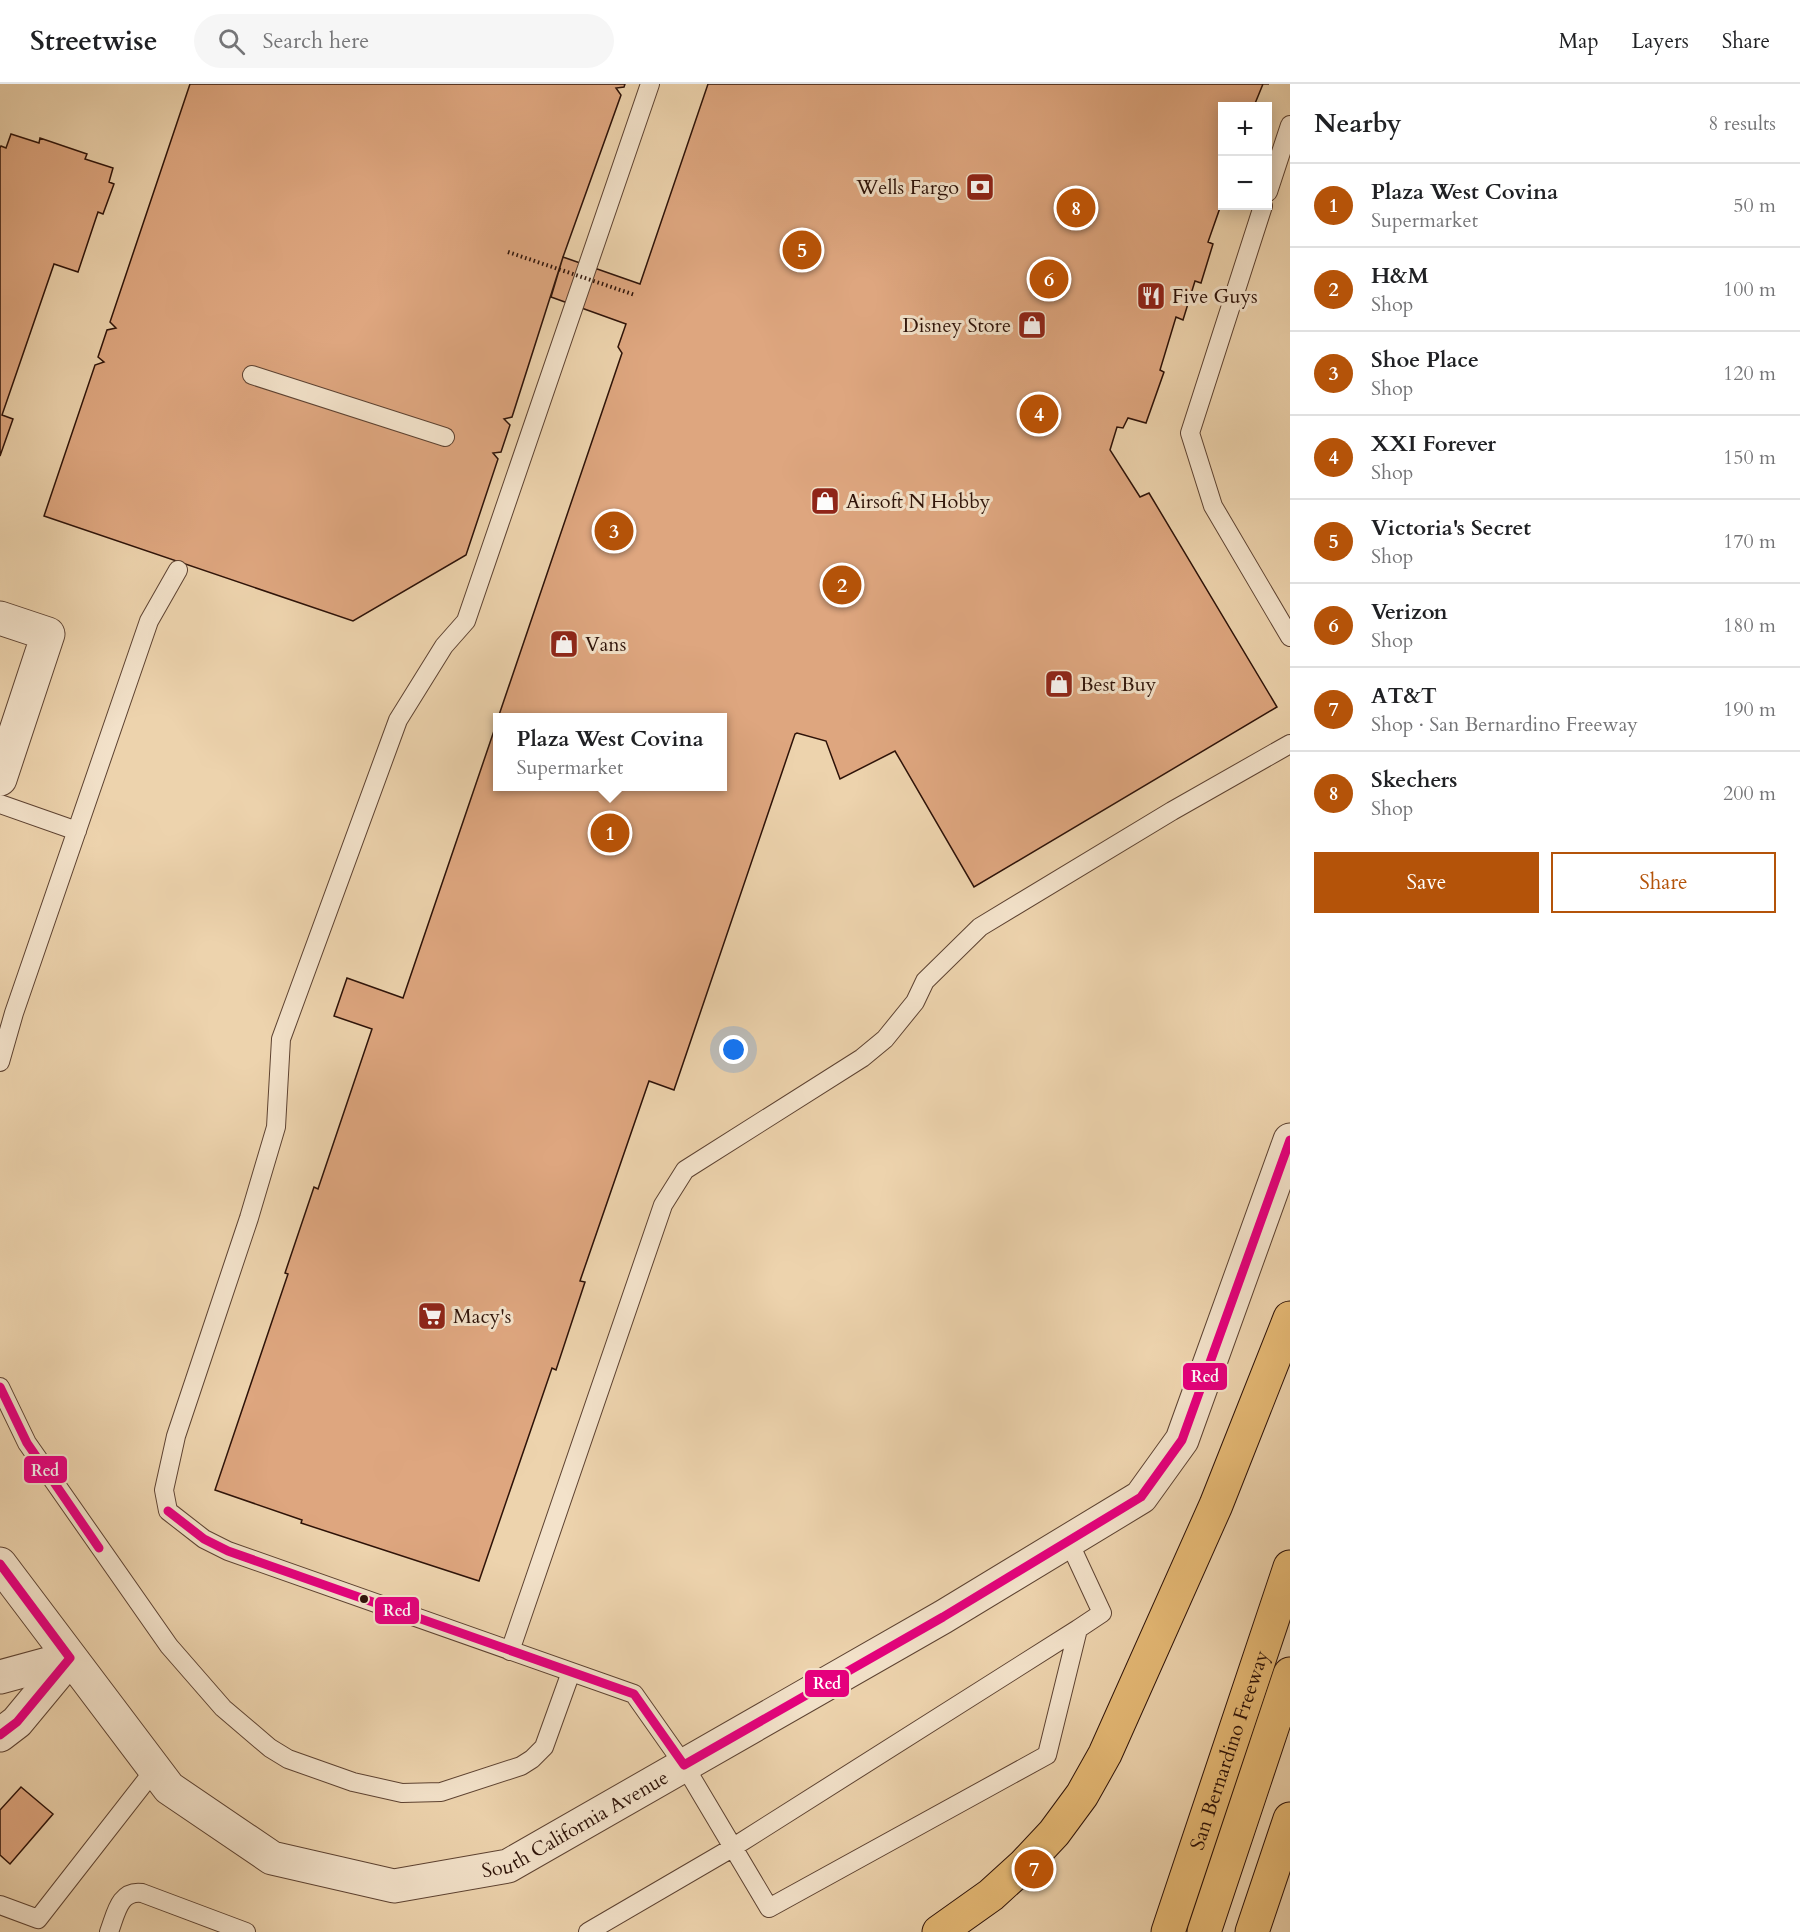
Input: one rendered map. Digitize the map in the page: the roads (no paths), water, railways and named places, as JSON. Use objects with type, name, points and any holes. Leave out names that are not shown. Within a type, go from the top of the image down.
[{"type":"highway","points":[[939,1932],[991,1895],[1024,1866],[1054,1833],[1082,1795],[1105,1754],[1216,1505],[1290,1318]]},
{"type":"highway","name":"San Bernardino Freeway","points":[[1168,1932],[1290,1567]]},
{"type":"highway","points":[[1204,1932],[1290,1674]]},
{"type":"highway","points":[[1252,1932],[1290,1819]]},
{"type":"street","points":[[0,618],[48,634],[0,779]]},
{"type":"street","name":"South California Avenue","points":[[0,1564],[170,1788],[272,1858],[394,1886],[508,1866],[943,1617],[1141,1497],[1182,1440],[1290,1140]]},
{"type":"street","points":[[0,1677],[70,1658]]},
{"type":"street","points":[[0,1735],[17,1722],[70,1658]]},
{"type":"lane","points":[[650,84],[466,621],[444,646],[398,720],[281,1039],[276,1127],[255,1199],[176,1436],[164,1490],[168,1511],[204,1539],[228,1551],[634,1694],[684,1765],[769,1908],[1047,1755],[1078,1629]]},
{"type":"lane","points":[[1272,180],[1290,124]]},
{"type":"lane","points":[[1262,210],[1190,433],[1213,506],[1290,637]]},
{"type":"lane","points":[[252,375],[445,437]]},
{"type":"lane","points":[[0,1062],[14,1013],[149,621],[178,570]]},
{"type":"lane","points":[[510,1651],[663,1204],[685,1170],[878,1046],[915,1002],[925,981],[980,927],[1172,810],[1290,744]]},
{"type":"lane","points":[[0,804],[77,831]]},
{"type":"lane","points":[[0,1387],[27,1443],[169,1646],[223,1708],[270,1748],[288,1759],[360,1784],[402,1792],[441,1792],[520,1766],[532,1759],[544,1747],[571,1672]]},
{"type":"lane","points":[[588,1932],[732,1848],[1102,1613],[1069,1542]]},
{"type":"lane","points":[[0,1905],[38,1919],[155,1769]]},
{"type":"lane","points":[[109,1932],[122,1899],[134,1892],[246,1932]]},
{"type":"place","name":"Wells Fargo","points":[[980,187]]},
{"type":"place","name":"Skechers","points":[[1076,208]]},
{"type":"place","name":"Victoria's Secret","points":[[802,250]]},
{"type":"place","name":"Verizon","points":[[1049,279]]},
{"type":"place","name":"Five Guys","points":[[1151,296]]},
{"type":"place","name":"Disney Store","points":[[1032,325]]},
{"type":"place","name":"XXI Forever","points":[[1039,414]]},
{"type":"place","name":"Airsoft N Hobby","points":[[825,501]]},
{"type":"place","name":"Shoe Place","points":[[614,531]]},
{"type":"place","name":"H&M","points":[[842,585]]},
{"type":"place","name":"Vans","points":[[564,644]]},
{"type":"place","name":"Best Buy","points":[[1059,684]]},
{"type":"place","name":"Plaza West Covina","points":[[610,833]]},
{"type":"place","name":"Macy's","points":[[432,1316]]},
{"type":"place","name":"AT&T","points":[[1034,1869]]}]
